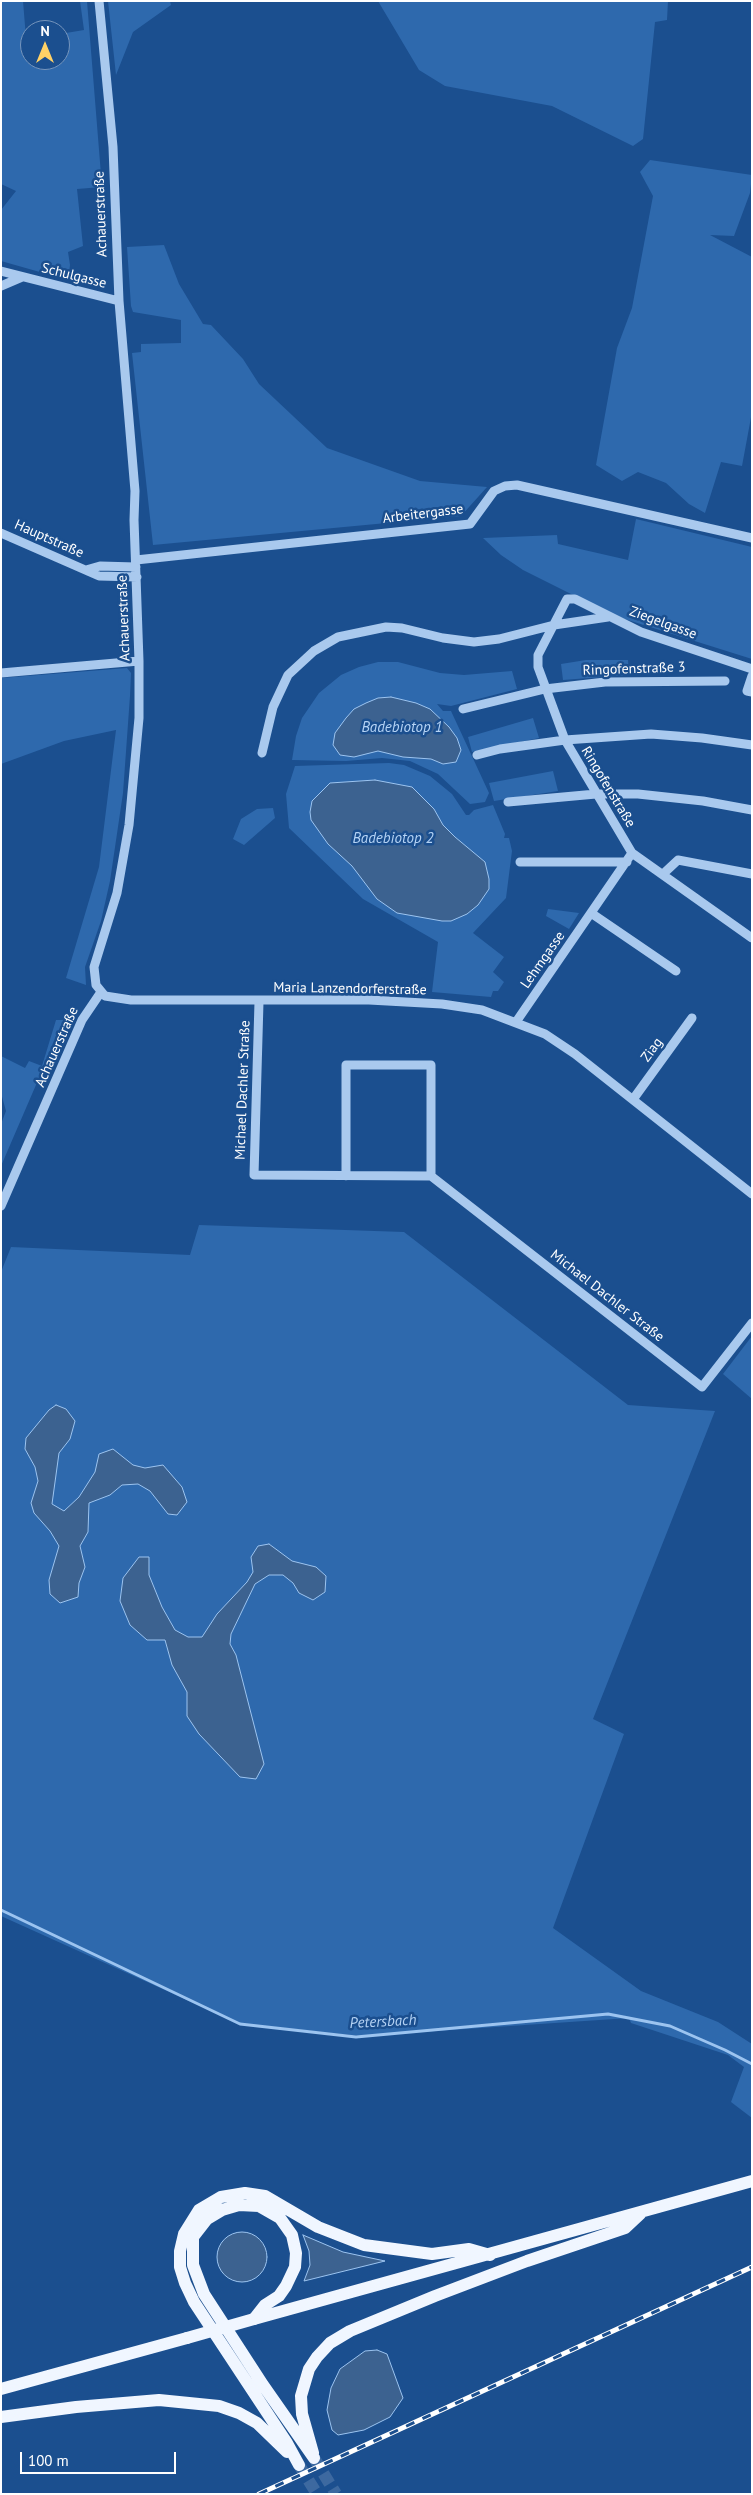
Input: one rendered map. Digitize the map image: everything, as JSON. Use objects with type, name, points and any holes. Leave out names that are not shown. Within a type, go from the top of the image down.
[{"type":"main road","points":[[1,2389],[752,2181]]},
{"type":"main road","points":[[1,2417],[76,2407],[159,2400],[219,2406],[239,2413],[257,2424],[299,2465],[287,2442],[194,2302],[180,2267],[180,2251],[184,2234],[199,2210],[221,2197],[245,2193],[265,2196],[318,2227],[364,2245],[432,2254],[469,2249],[490,2255]]},
{"type":"main road","points":[[254,2319],[265,2305],[279,2296],[286,2286],[295,2267],[296,2252],[292,2235],[280,2218],[259,2206],[239,2205],[222,2210],[207,2220],[198,2231],[194,2237],[193,2265],[204,2294],[268,2393],[314,2458],[302,2414],[301,2396],[310,2369],[317,2357],[330,2344],[350,2331],[435,2296],[527,2261],[625,2228],[641,2213]]},
{"type":"street","name":"Achauerstraße","points":[[1,1206],[82,1020],[101,992],[93,976],[94,967],[117,893],[129,825],[139,718],[134,520],[135,491],[119,302],[112,147],[99,1]]},
{"type":"street","name":"Schulgasse","points":[[1,271],[119,302]]},
{"type":"street","name":"Schulgasse","points":[[1,286],[22,277]]},
{"type":"street","name":"Arbeitergasse","points":[[136,568],[470,524],[494,491],[505,486],[517,485],[752,538]]},
{"type":"street","name":"Hauptstraße","points":[[1,533],[86,570],[100,566],[136,568]]},
{"type":"street","name":"Ziegelgasse","points":[[568,599],[575,599],[641,632],[752,669]]},
{"type":"street","name":"Ringofenstraße","points":[[568,599],[538,655],[538,666],[545,689],[565,740],[632,852],[752,938]]},
{"type":"street","points":[[262,753],[273,707],[288,675],[314,651],[338,637],[386,627],[402,628],[443,638],[474,642],[499,639],[554,625],[609,617]]},
{"type":"street","points":[[1,673],[139,661]]},
{"type":"street","points":[[752,676],[747,691],[752,692]]},
{"type":"street","name":"Ringofenstraße 3","points":[[463,710],[545,689],[623,681],[725,681]]},
{"type":"street","points":[[477,754],[565,740],[651,734],[702,738],[752,745]]},
{"type":"street","points":[[508,802],[596,794],[638,794],[703,801],[752,810]]},
{"type":"street","name":"Lehmgasse","points":[[516,1022],[627,862],[632,852]]},
{"type":"street","points":[[664,874],[678,860],[752,874]]},
{"type":"street","points":[[520,862],[627,862]]},
{"type":"street","points":[[592,913],[676,971]]},
{"type":"street","name":"Maria Lanzendorferstraße","points":[[101,992],[121,1000],[259,1002],[369,1000],[442,1004],[482,1010],[545,1034],[576,1054],[634,1098],[752,1194]]},
{"type":"street","name":"Michael Dachler Straße","points":[[259,1002],[254,1175],[431,1176],[702,1387],[752,1323]]},
{"type":"street","name":"Ziag","points":[[634,1098],[692,1018]]},
{"type":"street","points":[[346,1176],[346,1065],[431,1065],[431,1176]]},
{"type":"shaded area","points":[[1,1],[23,1],[25,20],[20,20],[20,70],[70,70],[70,32],[84,30],[80,1],[87,1],[102,187],[77,189],[83,246],[68,252],[70,265],[68,280],[1,261],[1,210],[16,191],[1,184]]},
{"type":"shaded area","points":[[108,1],[170,1],[171,5],[133,32],[116,75]]},
{"type":"shaded area","points":[[378,1],[668,1],[667,20],[655,22],[643,139],[633,146],[552,106],[445,86],[419,70]]},
{"type":"shaded area","points":[[650,160],[752,175],[750,193],[734,236],[710,235],[752,257],[752,412],[742,466],[721,462],[705,513],[689,504],[666,483],[638,472],[622,481],[596,465],[617,348],[632,308],[653,196],[640,172]]},
{"type":"shaded area","points":[[164,245],[179,284],[203,324],[211,325],[243,359],[259,384],[327,448],[420,481],[487,487],[461,516],[153,545],[132,353],[141,352],[141,344],[181,343],[181,320],[133,312],[127,247]]},
{"type":"shaded area","points":[[636,519],[752,547],[752,659],[615,616],[523,570],[501,555],[483,538],[557,535],[558,544],[628,560]]},
{"type":"shaded area","points":[[586,660],[628,660],[629,675],[563,680],[561,664]]},
{"type":"shaded area","points":[[378,662],[398,662],[440,673],[464,675],[512,671],[517,689],[451,706],[437,704],[443,711],[451,711],[489,793],[485,802],[470,804],[438,774],[410,761],[382,758],[346,761],[292,760],[296,736],[302,718],[319,693],[341,675],[359,667]]},
{"type":"shaded area","points":[[127,668],[131,673],[123,793],[110,881],[101,921],[85,967],[86,985],[66,978],[99,867],[116,730],[64,741],[1,764],[1,678]]},
{"type":"shaded area","points":[[533,718],[539,738],[472,752],[468,737]]},
{"type":"shaded area","points":[[389,763],[404,765],[430,776],[452,794],[466,815],[469,815],[474,810],[493,805],[505,834],[504,838],[509,838],[512,851],[506,898],[473,933],[504,957],[493,972],[504,982],[498,991],[493,991],[491,997],[432,992],[438,942],[363,899],[289,828],[286,794],[295,766]]},
{"type":"shaded area","points":[[553,771],[558,791],[494,801],[489,783]]},
{"type":"shaded area","points":[[273,808],[275,818],[244,845],[233,839],[241,819],[257,809]]},
{"type":"shaded area","points":[[548,909],[579,913],[569,929],[546,916]]},
{"type":"shaded area","points":[[56,1020],[64,1020],[1,1166],[1,1124],[6,1111],[1,1093],[1,1056],[25,1068],[29,1061],[42,1066]]},
{"type":"shaded area","points":[[199,1225],[404,1232],[628,1405],[715,1411],[593,1719],[624,1734],[553,1928],[641,1991],[718,2022],[752,2044],[752,2118],[731,2102],[744,2067],[728,2055],[631,2023],[629,2018],[362,2036],[240,2024],[1,1916],[1,1272],[11,1247],[190,1255]]},
{"type":"shaded area","points":[[752,1336],[752,1399],[723,1374]]},
{"type":"water","name":"Badebiotop 1","points":[[391,697],[416,703],[430,709],[449,727],[457,738],[461,750],[456,762],[443,764],[431,759],[403,757],[378,751],[354,757],[340,755],[333,745],[335,733],[346,718],[354,709],[366,703],[378,698]]},
{"type":"water","name":"Badebiotop 2","points":[[375,780],[412,787],[434,809],[443,825],[485,862],[489,889],[478,905],[467,914],[451,921],[442,921],[397,913],[377,899],[352,866],[328,844],[311,820],[312,801],[330,783]]},
{"type":"water","points":[[56,1405],[66,1409],[75,1421],[70,1439],[59,1453],[52,1504],[64,1511],[79,1497],[95,1472],[99,1454],[113,1449],[133,1465],[145,1468],[163,1465],[182,1487],[187,1502],[177,1515],[168,1514],[150,1491],[138,1484],[122,1485],[110,1495],[89,1503],[88,1532],[80,1546],[85,1567],[79,1583],[78,1597],[60,1603],[50,1594],[49,1580],[59,1546],[50,1531],[34,1513],[31,1503],[38,1481],[35,1467],[25,1449],[26,1438],[49,1410]]},
{"type":"water","points":[[269,1544],[292,1561],[316,1567],[326,1576],[325,1592],[313,1600],[299,1593],[293,1583],[283,1575],[269,1575],[255,1584],[231,1634],[230,1644],[236,1655],[264,1764],[256,1779],[240,1777],[199,1734],[187,1716],[187,1692],[172,1665],[165,1640],[147,1640],[130,1625],[120,1601],[123,1578],[139,1557],[149,1557],[149,1575],[162,1607],[175,1630],[188,1637],[202,1637],[217,1614],[247,1582],[253,1572],[251,1557],[258,1546]]},
{"type":"water","points":[[242,2232],[256,2236],[263,2243],[267,2257],[263,2271],[256,2278],[242,2282],[228,2278],[221,2271],[217,2257],[221,2243],[228,2236]]},
{"type":"water","points":[[303,2235],[343,2252],[385,2261],[304,2281],[310,2265],[309,2251]]},
{"type":"water","points":[[377,2350],[387,2354],[403,2398],[390,2417],[364,2430],[338,2435],[332,2430],[327,2410],[331,2388],[340,2369],[365,2351]]},
{"type":"waterway","name":"Petersbach","points":[[1,1910],[240,2024],[356,2037],[608,2014],[670,2026],[752,2064]]},
{"type":"tunnel","points":[[314,2458],[336,2494]]},
{"type":"tunnel","points":[[299,2465],[317,2494]]},
{"type":"railway","points":[[259,2494],[752,2267]]}]
